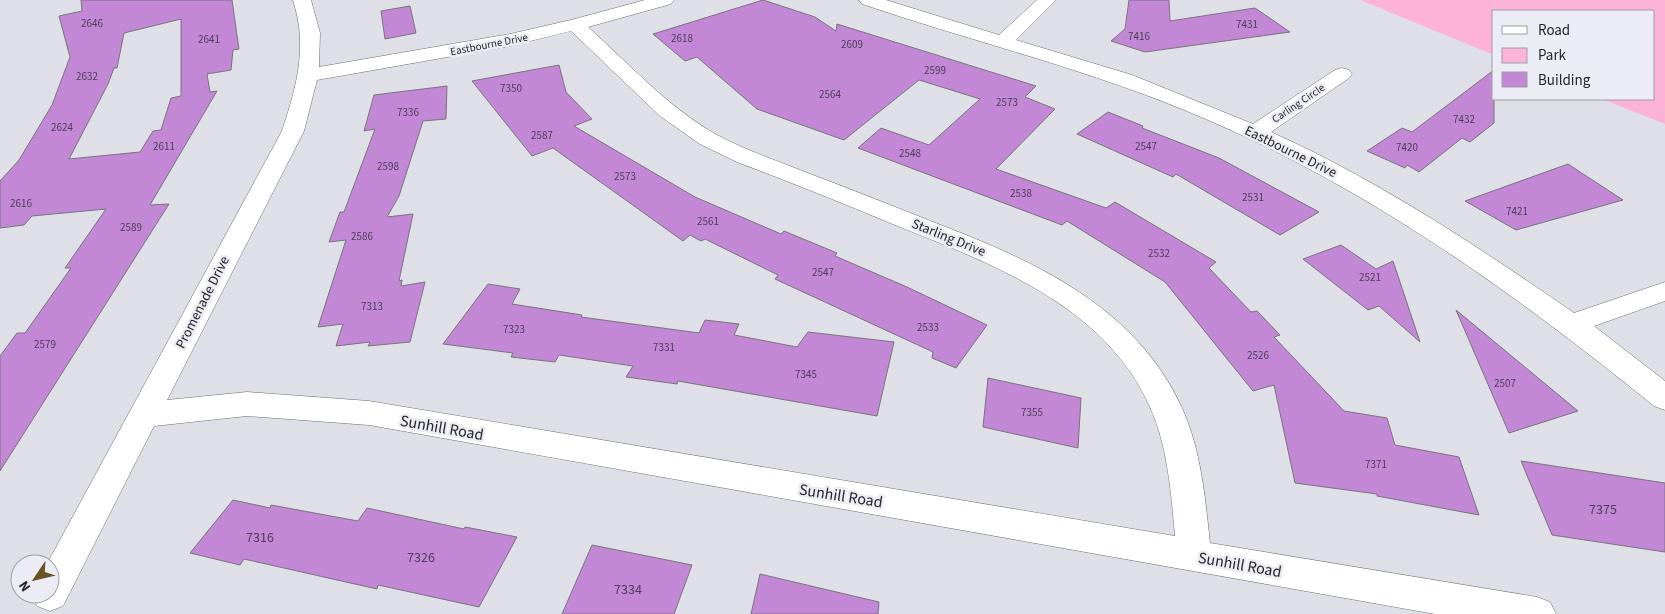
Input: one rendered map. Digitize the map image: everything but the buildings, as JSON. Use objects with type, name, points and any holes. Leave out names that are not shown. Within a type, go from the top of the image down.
[{"type":"street","name":"Promenade Drive","points":[[60,575],[293,130],[310,75],[310,29],[302,0]]},
{"type":"street","name":"Eastbourne Drive","points":[[310,75],[480,46],[575,25],[664,0]]},
{"type":"street","name":"Eastbourne Drive","points":[[868,0],[1128,80],[1182,101],[1254,133],[1334,172],[1405,211],[1465,250],[1571,324],[1665,398]]},
{"type":"street","points":[[1004,41],[1047,0]]},
{"type":"street","name":"Starling Drive","points":[[575,25],[668,111],[708,139],[746,157],[1002,258],[1043,280],[1084,306],[1129,349],[1157,389],[1176,432],[1186,478],[1194,556]]},
{"type":"street","name":"Carling Circle","points":[[1254,133],[1342,74]]},
{"type":"street","points":[[1571,324],[1665,291]]},
{"type":"street","name":"Sunhill Road","points":[[143,416],[247,404],[369,413],[1538,614]]},
{"type":"green space","points":[[1360,0],[1665,0],[1665,124],[1605,100],[1655,100],[1655,10],[1492,10],[1492,54]]}]
